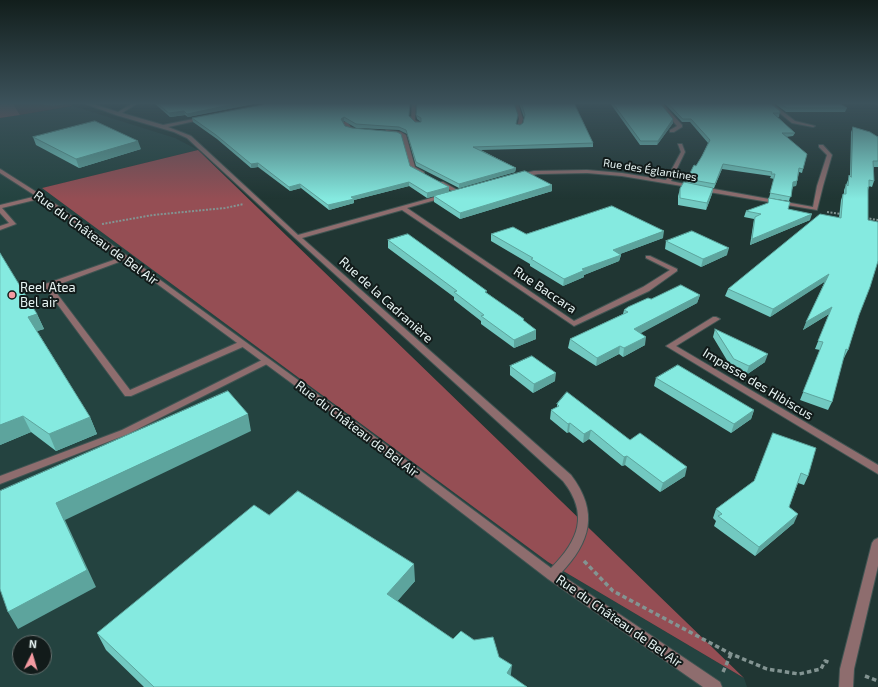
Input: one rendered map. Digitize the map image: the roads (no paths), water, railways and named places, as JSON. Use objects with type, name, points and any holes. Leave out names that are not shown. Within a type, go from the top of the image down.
[{"type":"street","name":"Rue de la Cadranière","points":[[184,135],[189,137],[297,237],[567,478],[576,489],[583,513],[581,533],[574,550],[552,575]]},
{"type":"street","points":[[402,135],[404,136],[413,168],[426,175]]},
{"type":"street","points":[[668,182],[683,152],[680,145]]},
{"type":"street","name":"Rue des Églantines","points":[[511,177],[526,173],[555,171],[606,172],[814,209],[830,155],[821,146]]},
{"type":"street","name":"Rue du Château de Bel Air","points":[[0,171],[87,229],[552,575],[715,687]]},
{"type":"street","points":[[439,182],[458,192]]},
{"type":"street","points":[[297,237],[465,190]]},
{"type":"street","points":[[0,228],[13,224],[0,208],[41,197]]},
{"type":"street","name":"Rue Baccara","points":[[403,208],[574,324],[646,289],[675,270],[648,257]]},
{"type":"street","points":[[125,258],[48,286],[128,394],[242,344]]},
{"type":"street","name":"Impasse des Hibiscus","points":[[716,319],[670,346],[878,470]]},
{"type":"street","points":[[0,480],[125,432],[266,361]]},
{"type":"street","points":[[846,687],[847,669],[878,544]]},
{"type":"place","name":"Reel Atea Bel air","points":[[12,295]]}]
